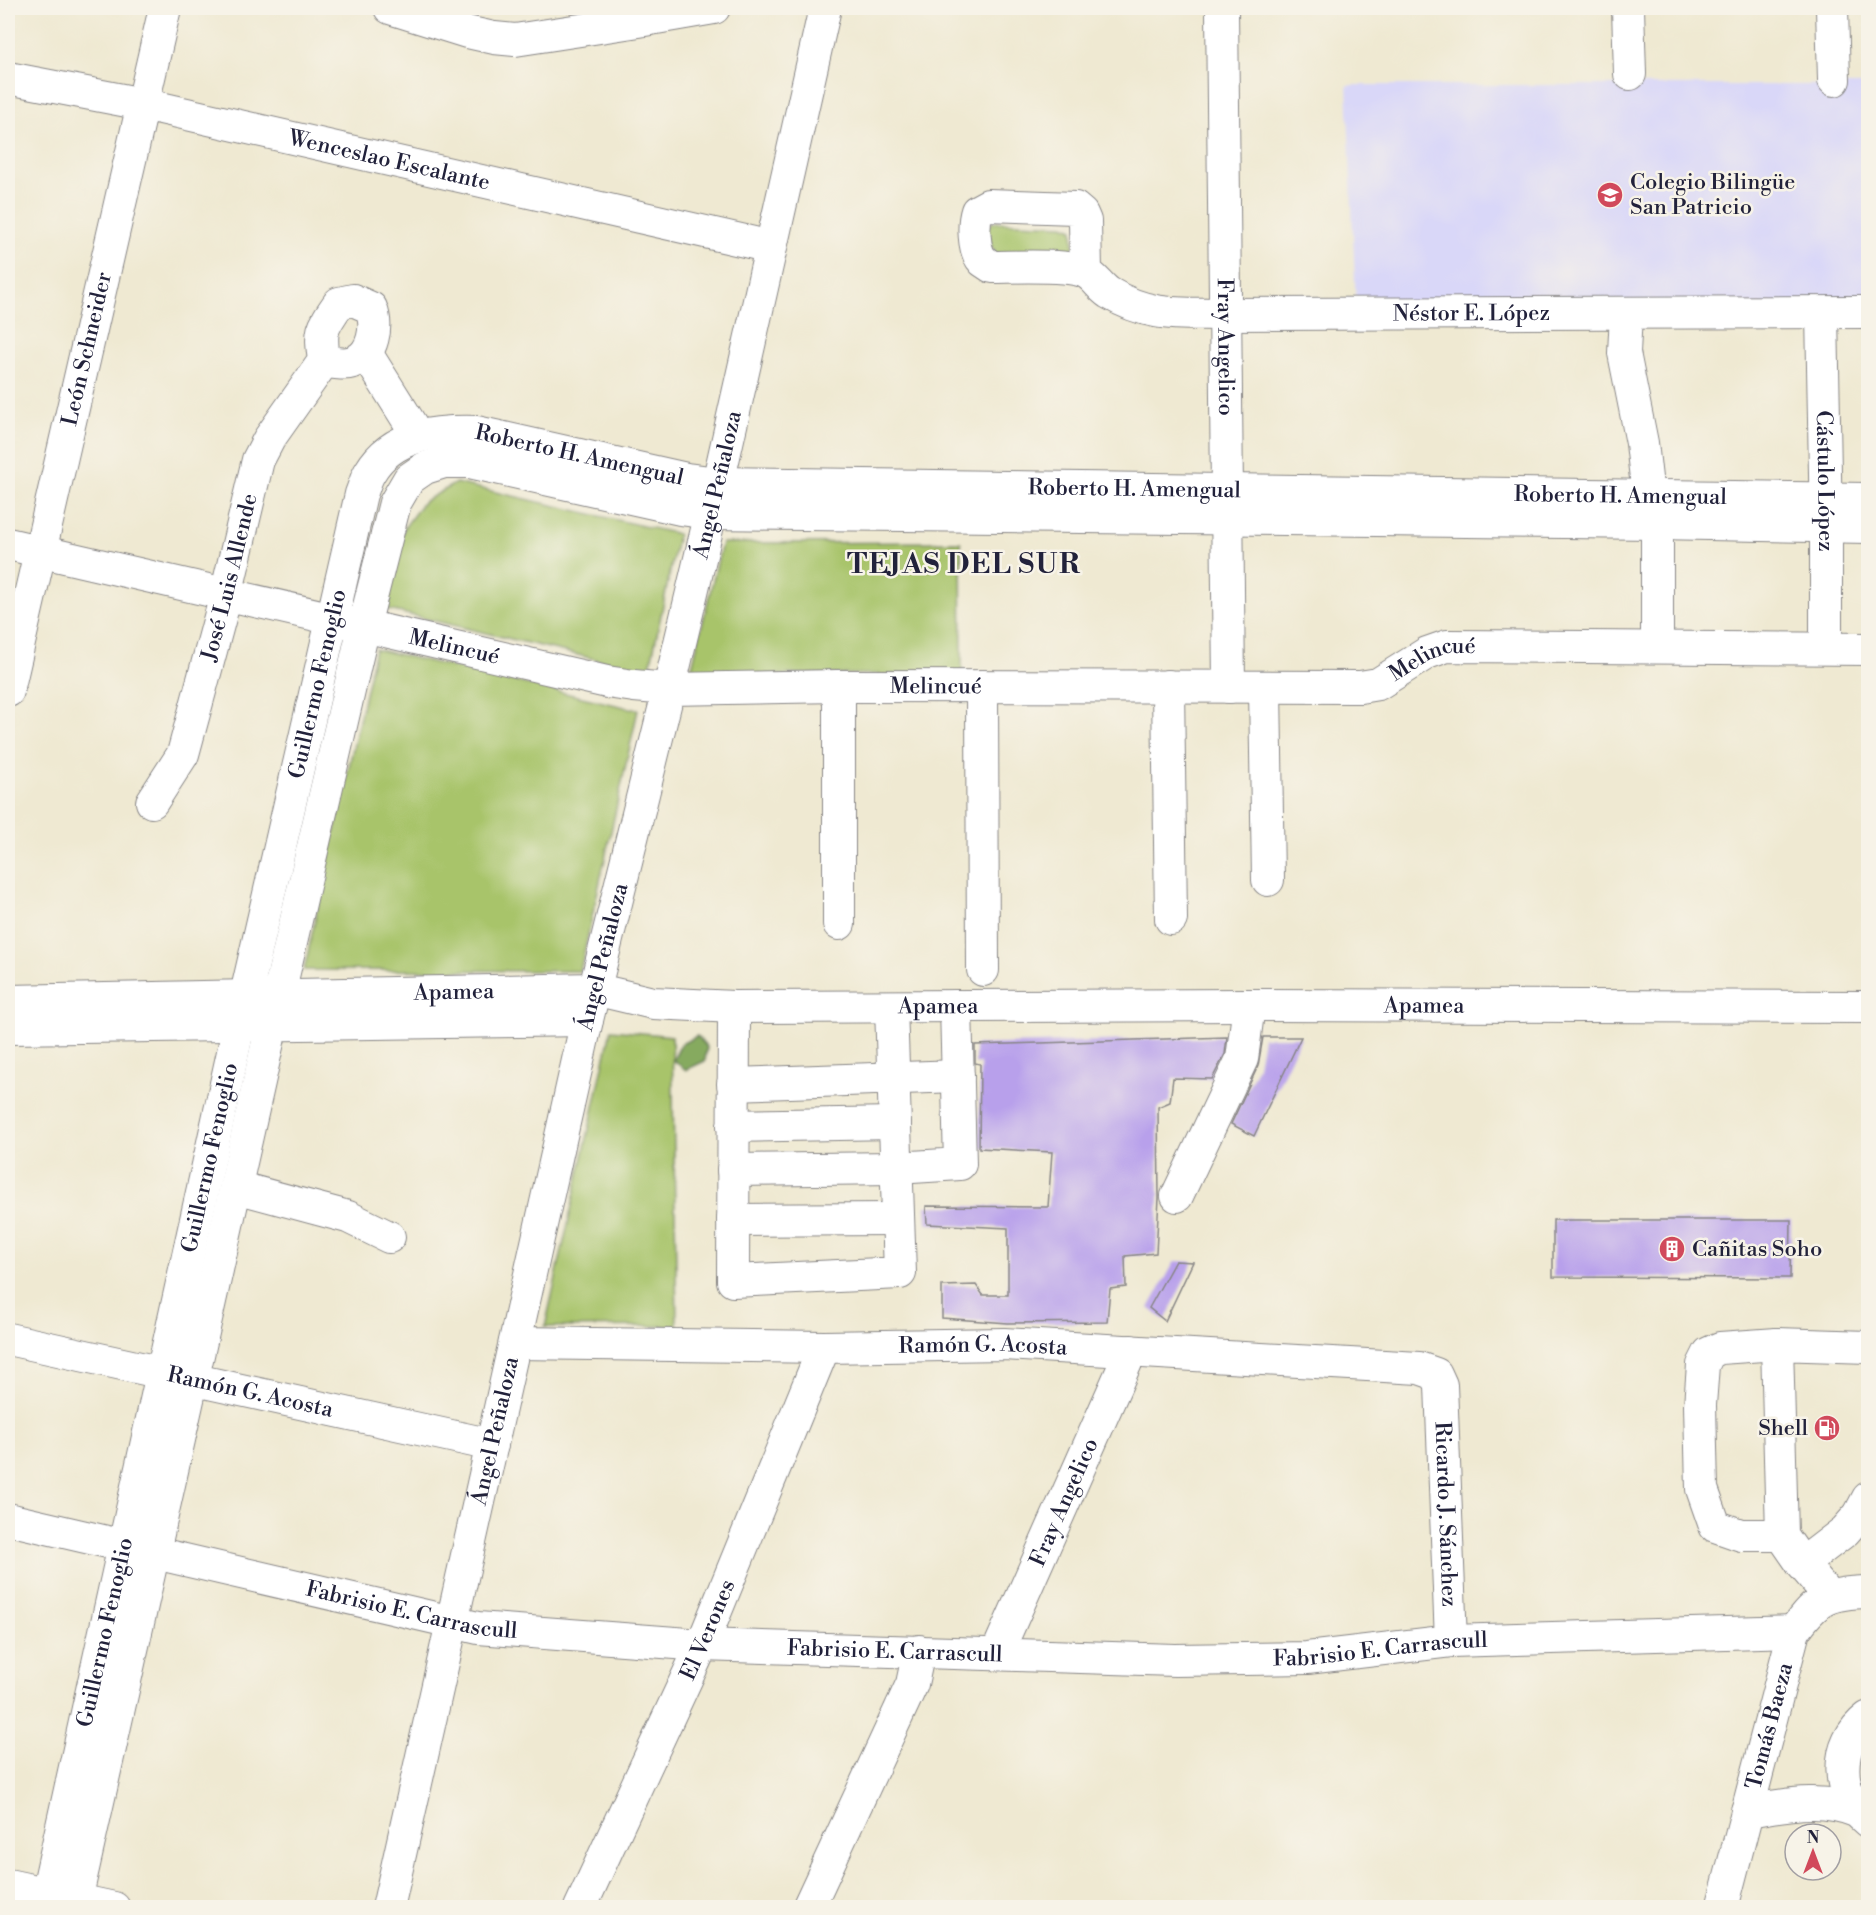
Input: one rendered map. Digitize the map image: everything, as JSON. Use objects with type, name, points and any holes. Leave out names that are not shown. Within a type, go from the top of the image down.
[{"type":"main road","points":[[1865,1819],[1852,1803],[1844,1785],[1843,1764],[1844,1754],[1852,1735],[1869,1718]]},
{"type":"street","name":"León Schneider","points":[[8,691],[165,8]]},
{"type":"street","points":[[390,8],[467,32],[515,40],[641,14],[714,8]]},
{"type":"street","name":"Ángel Peñaloza","points":[[387,1908],[586,1020],[718,483],[825,8]]},
{"type":"street","name":"Fray Angelico","points":[[1222,8],[1229,687]]},
{"type":"street","points":[[1628,8],[1630,74]]},
{"type":"street","points":[[1832,8],[1834,80]]},
{"type":"street","name":"Wenceslao Escalante","points":[[8,78],[143,104],[771,246]]},
{"type":"street","name":"Néstor E. López","points":[[1086,272],[1108,292],[1139,308],[1158,313],[1869,312]]},
{"type":"street","points":[[353,300],[371,308],[375,318],[373,339],[366,353],[356,361],[345,364],[324,361],[321,337],[326,322],[339,303],[353,300]]},
{"type":"street","name":"Cástulo López","points":[[1822,313],[1826,648]]},
{"type":"street","points":[[1626,314],[1624,353],[1653,509],[1657,647]]},
{"type":"street","points":[[366,353],[413,438]]},
{"type":"street","name":"José Luis Allende","points":[[152,802],[183,754],[258,460],[269,439],[324,361]]},
{"type":"street","name":"Roberto H. Amengual","points":[[413,438],[449,431],[477,432],[687,479],[718,483],[1227,505]]},
{"type":"street","name":"Guillermo Fenoglio","points":[[62,1897],[123,1546],[242,1010],[361,494],[370,472],[388,452],[413,438]]},
{"type":"street","name":"Roberto H. Amengual","points":[[425,468],[444,462],[469,462],[680,509],[710,513],[1227,505],[1653,509],[1826,513],[1869,527]]},
{"type":"street","name":"Guillermo Fenoglio","points":[[62,1897],[155,1553],[276,1010],[394,503],[409,479],[425,468]]},
{"type":"street","name":"Roberto H. Amengual","points":[[1826,513],[1869,499]]},
{"type":"street","name":"Melincué","points":[[8,544],[607,682],[669,689],[839,686],[1360,687],[1378,684],[1427,653],[1446,646],[1869,649]]},
{"type":"street","points":[[839,686],[839,924]]},
{"type":"street","points":[[982,686],[983,970]]},
{"type":"street","points":[[1168,686],[1171,919]]},
{"type":"street","points":[[1265,687],[1268,880]]},
{"type":"street","name":"Apamea","points":[[276,1010],[594,989],[653,1003],[734,1007],[1869,1006]]},
{"type":"street","name":"Apamea","points":[[8,1001],[586,1020]]},
{"type":"street","points":[[1177,1196],[1242,1059],[1249,1005]]},
{"type":"street","points":[[733,1170],[896,1168],[960,1164],[956,1006]]},
{"type":"street","points":[[734,1007],[733,1281],[900,1274],[891,1007]]},
{"type":"street","name":"Apamea","points":[[8,1028],[242,1010]]},
{"type":"street","points":[[734,1084],[958,1076]]},
{"type":"street","points":[[733,1126],[895,1123]]},
{"type":"street","points":[[236,1187],[348,1217],[389,1237]]},
{"type":"street","points":[[733,1220],[898,1219]]},
{"type":"street","name":"Ramón G. Acosta","points":[[8,1339],[492,1445]]},
{"type":"street","name":"Ramón G. Acosta","points":[[515,1343],[824,1347],[1004,1344],[1419,1368],[1436,1374],[1441,1385]]},
{"type":"street","points":[[1782,1535],[1741,1535],[1715,1526],[1702,1489],[1700,1405],[1703,1365],[1708,1353],[1720,1348],[1777,1344],[1869,1347]]},
{"type":"street","points":[[1777,1344],[1782,1535],[1802,1564],[1830,1597]]},
{"type":"street","name":"El Verones","points":[[580,1908],[702,1645],[824,1347]]},
{"type":"street","name":"Fray Angelico","points":[[997,1653],[1131,1351]]},
{"type":"street","name":"Ricardo J. Sánchez","points":[[1441,1385],[1451,1641]]},
{"type":"street","points":[[1802,1564],[1845,1531],[1859,1515],[1869,1498]]},
{"type":"street","name":"Fabrisio E. Carrascull","points":[[8,1519],[478,1628],[702,1645],[1175,1660],[1296,1658],[1451,1641],[1794,1631]]},
{"type":"street","name":"Tomás Baeza","points":[[1722,1908],[1794,1631],[1808,1611],[1818,1602],[1844,1594],[1869,1592]]},
{"type":"street","points":[[808,1908],[912,1684],[919,1651]]},
{"type":"street","points":[[1788,1804],[1827,1789],[1835,1780],[1843,1764]]},
{"type":"street","points":[[1747,1810],[1788,1804],[1826,1803],[1845,1806],[1865,1819]]},
{"type":"street","points":[[8,1885],[114,1908]]},
{"type":"shaded area","name":"Colegio Bilingüe San Patricio","points":[[1347,85],[1868,85],[1868,306],[1356,308]]},
{"type":"green space","points":[[994,222],[1063,225],[1073,229],[1074,255],[998,257],[984,235],[987,226]]},
{"type":"green space","points":[[456,483],[678,534],[649,672],[385,609],[404,528],[423,502]]},
{"type":"green space","points":[[961,542],[962,674],[690,675],[722,543]]},
{"type":"green space","points":[[375,649],[638,710],[580,971],[304,970]]},
{"type":"green space","points":[[611,1030],[672,1036],[677,1326],[545,1327]]},
{"type":"green space","points":[[697,1036],[707,1047],[705,1061],[686,1070],[673,1060],[681,1044]]},
{"type":"building","points":[[1227,1037],[1225,1054],[1212,1079],[1173,1078],[1170,1102],[1158,1107],[1159,1198],[1156,1253],[1125,1256],[1126,1287],[1110,1289],[1107,1322],[1008,1323],[942,1318],[942,1286],[976,1285],[983,1295],[1008,1295],[1008,1228],[927,1224],[926,1206],[1048,1207],[1052,1152],[979,1148],[980,1064],[975,1063],[975,1045]]},
{"type":"building","points":[[1263,1037],[1301,1037],[1254,1136],[1231,1124],[1258,1066]]},
{"type":"building","name":"Cañitas Soho","points":[[1553,1220],[1791,1220],[1790,1278],[1553,1277]]},
{"type":"building","points":[[1175,1261],[1193,1262],[1165,1321],[1149,1308]]},
{"type":"place","name":"Colegio Bilingüe San Patricio","points":[[1610,195]]},
{"type":"place","name":"Cañitas Soho","points":[[1672,1249]]},
{"type":"place","name":"Shell","points":[[1827,1428]]},
{"type":"district","name":"TEJAS DEL SUR","points":[[964,564]]}]
